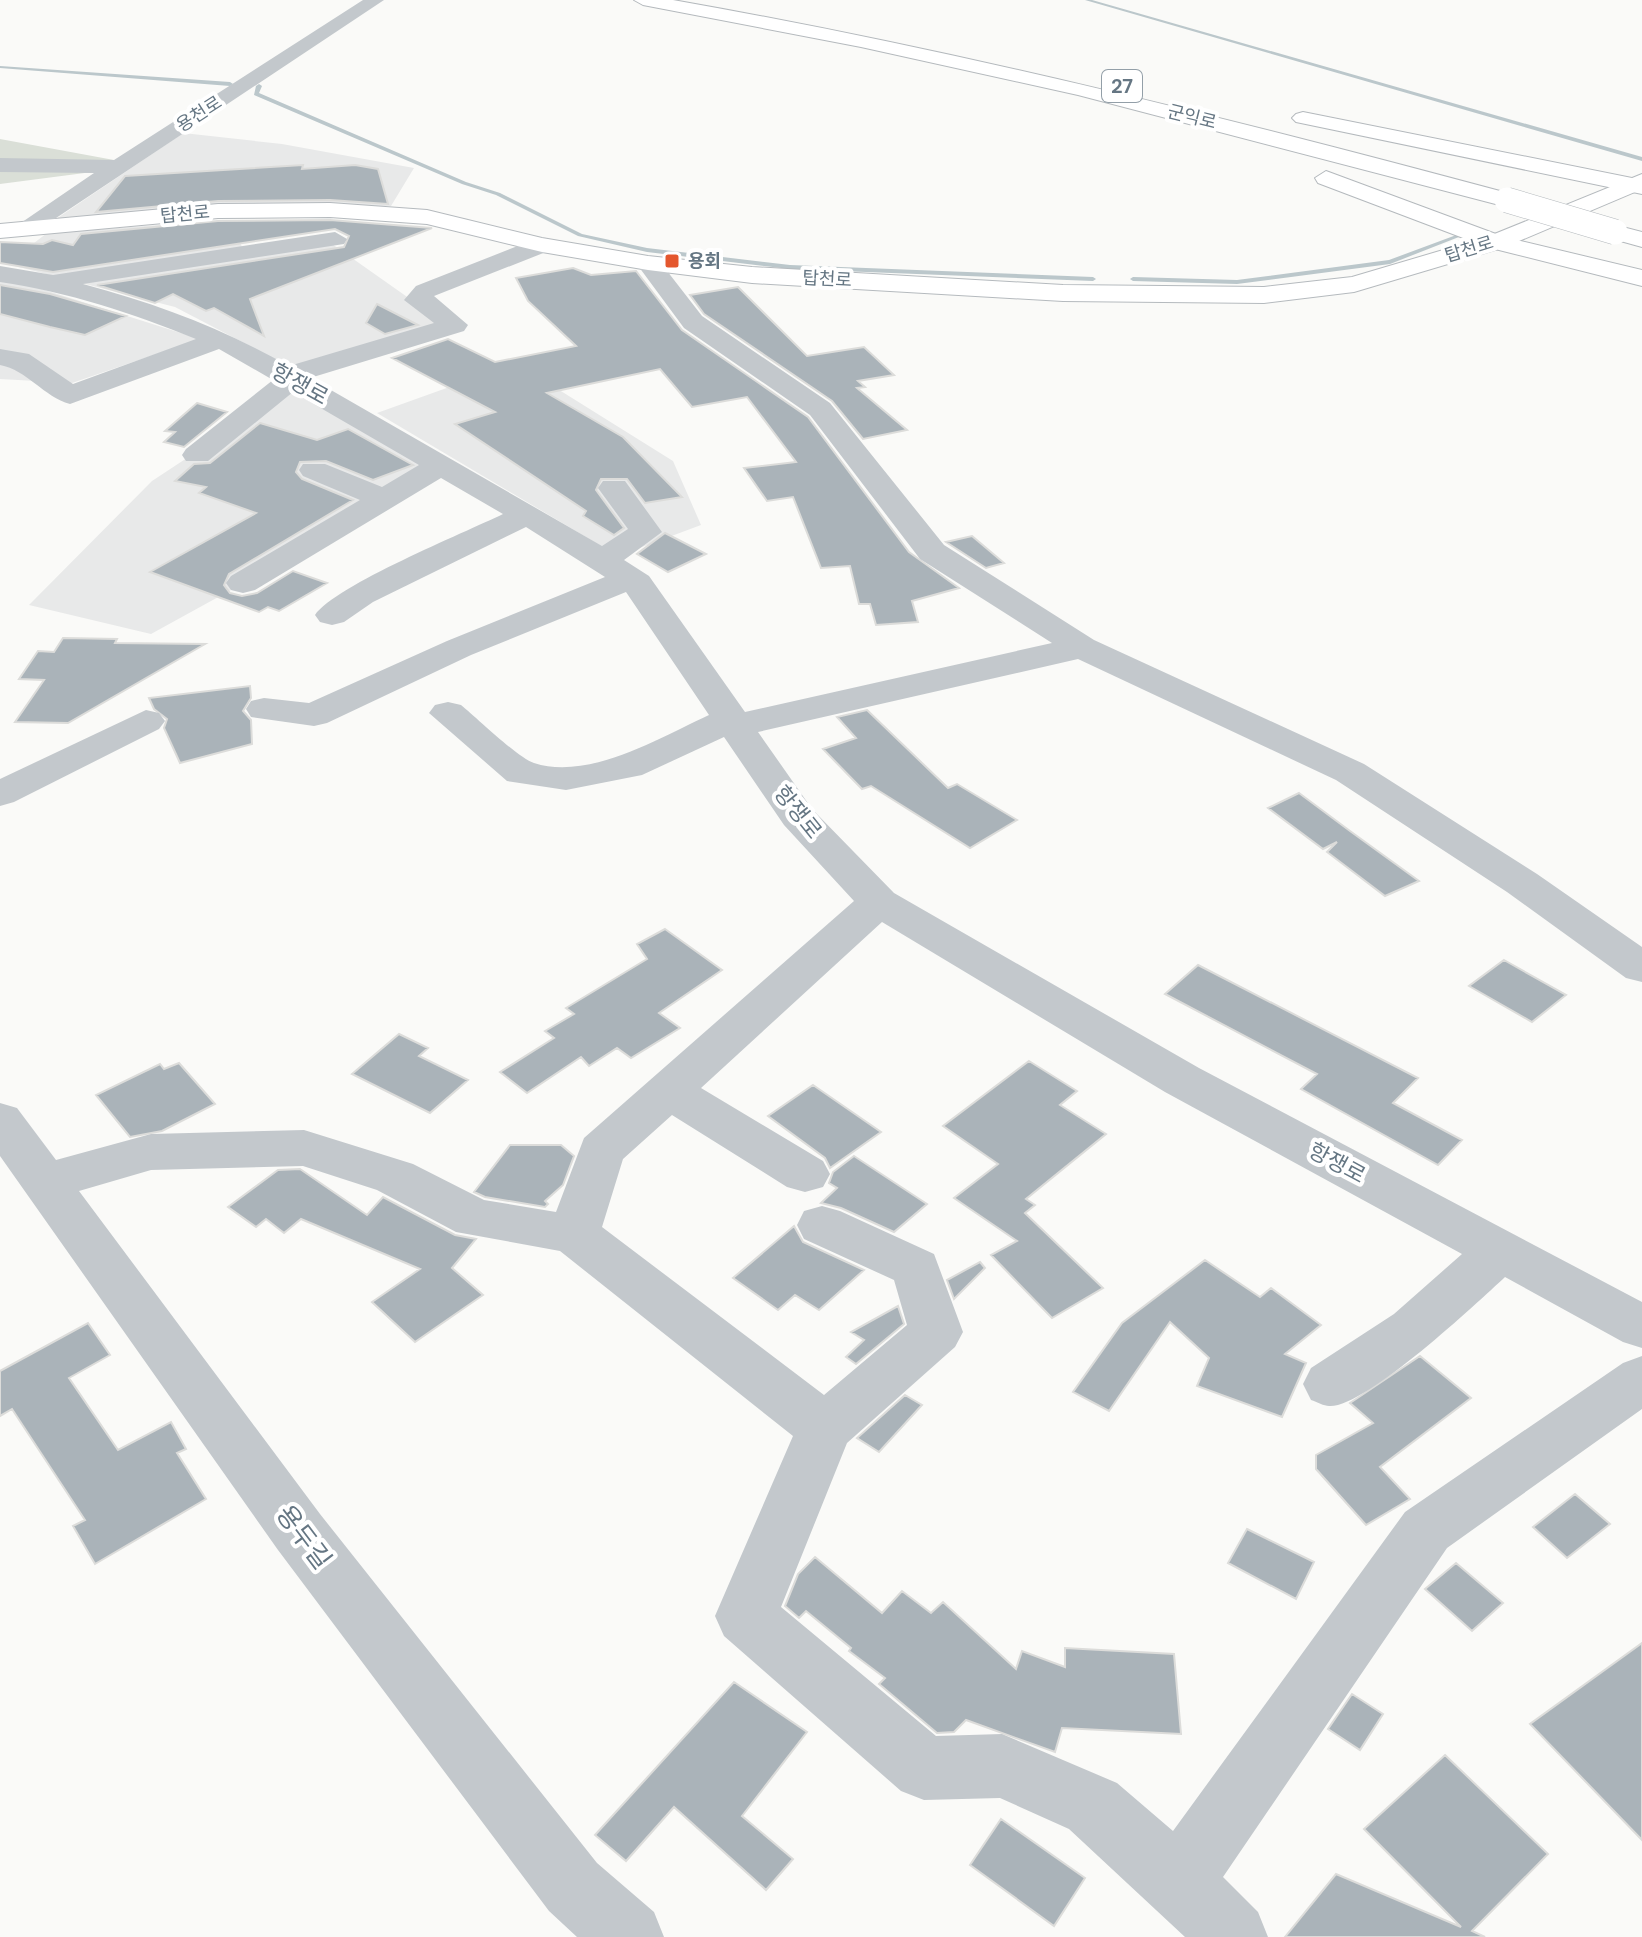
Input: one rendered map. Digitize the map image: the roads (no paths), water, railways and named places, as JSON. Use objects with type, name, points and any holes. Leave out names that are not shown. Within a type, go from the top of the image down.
[{"type":"main road","name":"군익로","points":[[643,0],[801,26],[1025,75],[1516,197]]},
{"type":"main road","name":"군익로","points":[[715,0],[1066,72],[1616,226],[1642,240]]},
{"type":"main road","points":[[1066,72],[1227,103]]},
{"type":"main road","points":[[1025,75],[1232,144],[1496,242],[1642,278]]},
{"type":"main road","points":[[1287,115],[1639,184]]},
{"type":"main road","name":"탑천로","points":[[12,230],[218,211],[330,210],[427,217],[542,245],[648,263],[752,275],[1048,292],[1264,295],[1354,284],[1496,242],[1639,184]]},
{"type":"main road","name":"군익로","points":[[1616,226],[1642,227]]},
{"type":"street","name":"용천로","points":[[12,230],[118,167],[375,0]]},
{"type":"street","points":[[0,165],[118,167]]},
{"type":"street","points":[[45,281],[335,239]]},
{"type":"street","points":[[291,378],[455,325],[417,300],[425,291],[542,245]]},
{"type":"street","points":[[648,263],[693,322],[820,409],[932,552],[1082,647],[1350,772],[1522,883],[1642,968]]},
{"type":"street","name":"항쟁로","points":[[0,274],[45,281],[142,308],[221,339],[443,464],[616,569],[637,583],[798,817],[879,902],[1182,1080],[1642,1327]]},
{"type":"street","points":[[197,455],[291,378],[375,332]]},
{"type":"street","points":[[0,357],[19,360],[70,395],[221,339]]},
{"type":"street","points":[[291,378],[364,384]]},
{"type":"street","points":[[243,583],[443,464]]},
{"type":"street","points":[[314,470],[384,499]]},
{"type":"street","points":[[264,709],[314,715],[459,648],[616,569],[646,532],[614,488]]},
{"type":"street","points":[[332,615],[361,595],[528,514]]},
{"type":"street","points":[[448,713],[521,773],[566,778],[628,767],[733,722],[1082,647]]},
{"type":"street","points":[[0,794],[146,721]]},
{"type":"street","points":[[574,1234],[601,1151],[879,902]]},
{"type":"street","points":[[670,1091],[805,1174]]},
{"type":"street","name":"용두길","points":[[0,1120],[299,1532],[516,1814],[573,1887],[629,1937]]},
{"type":"street","points":[[45,1182],[151,1152],[304,1148],[395,1177],[474,1218],[574,1234],[825,1428]]},
{"type":"street","points":[[822,1225],[916,1268],[936,1332],[825,1428],[746,1616],[924,1768],[1002,1766],[1093,1806],[1179,1881],[1233,1937]]},
{"type":"street","points":[[1331,1384],[1413,1329],[1500,1251]]},
{"type":"street","points":[[1179,1881],[1426,1530],[1642,1379]]},
{"type":"waterway","points":[[1087,0],[1642,159]]},
{"type":"waterway","points":[[0,67],[230,84]]},
{"type":"waterway","points":[[259,86],[256,94],[464,183],[498,194],[580,235],[647,250],[790,267],[1093,279]]},
{"type":"waterway","points":[[1133,279],[1237,282],[1390,262],[1461,235]]},
{"type":"place","name":"용회","points":[[672,261]]}]
